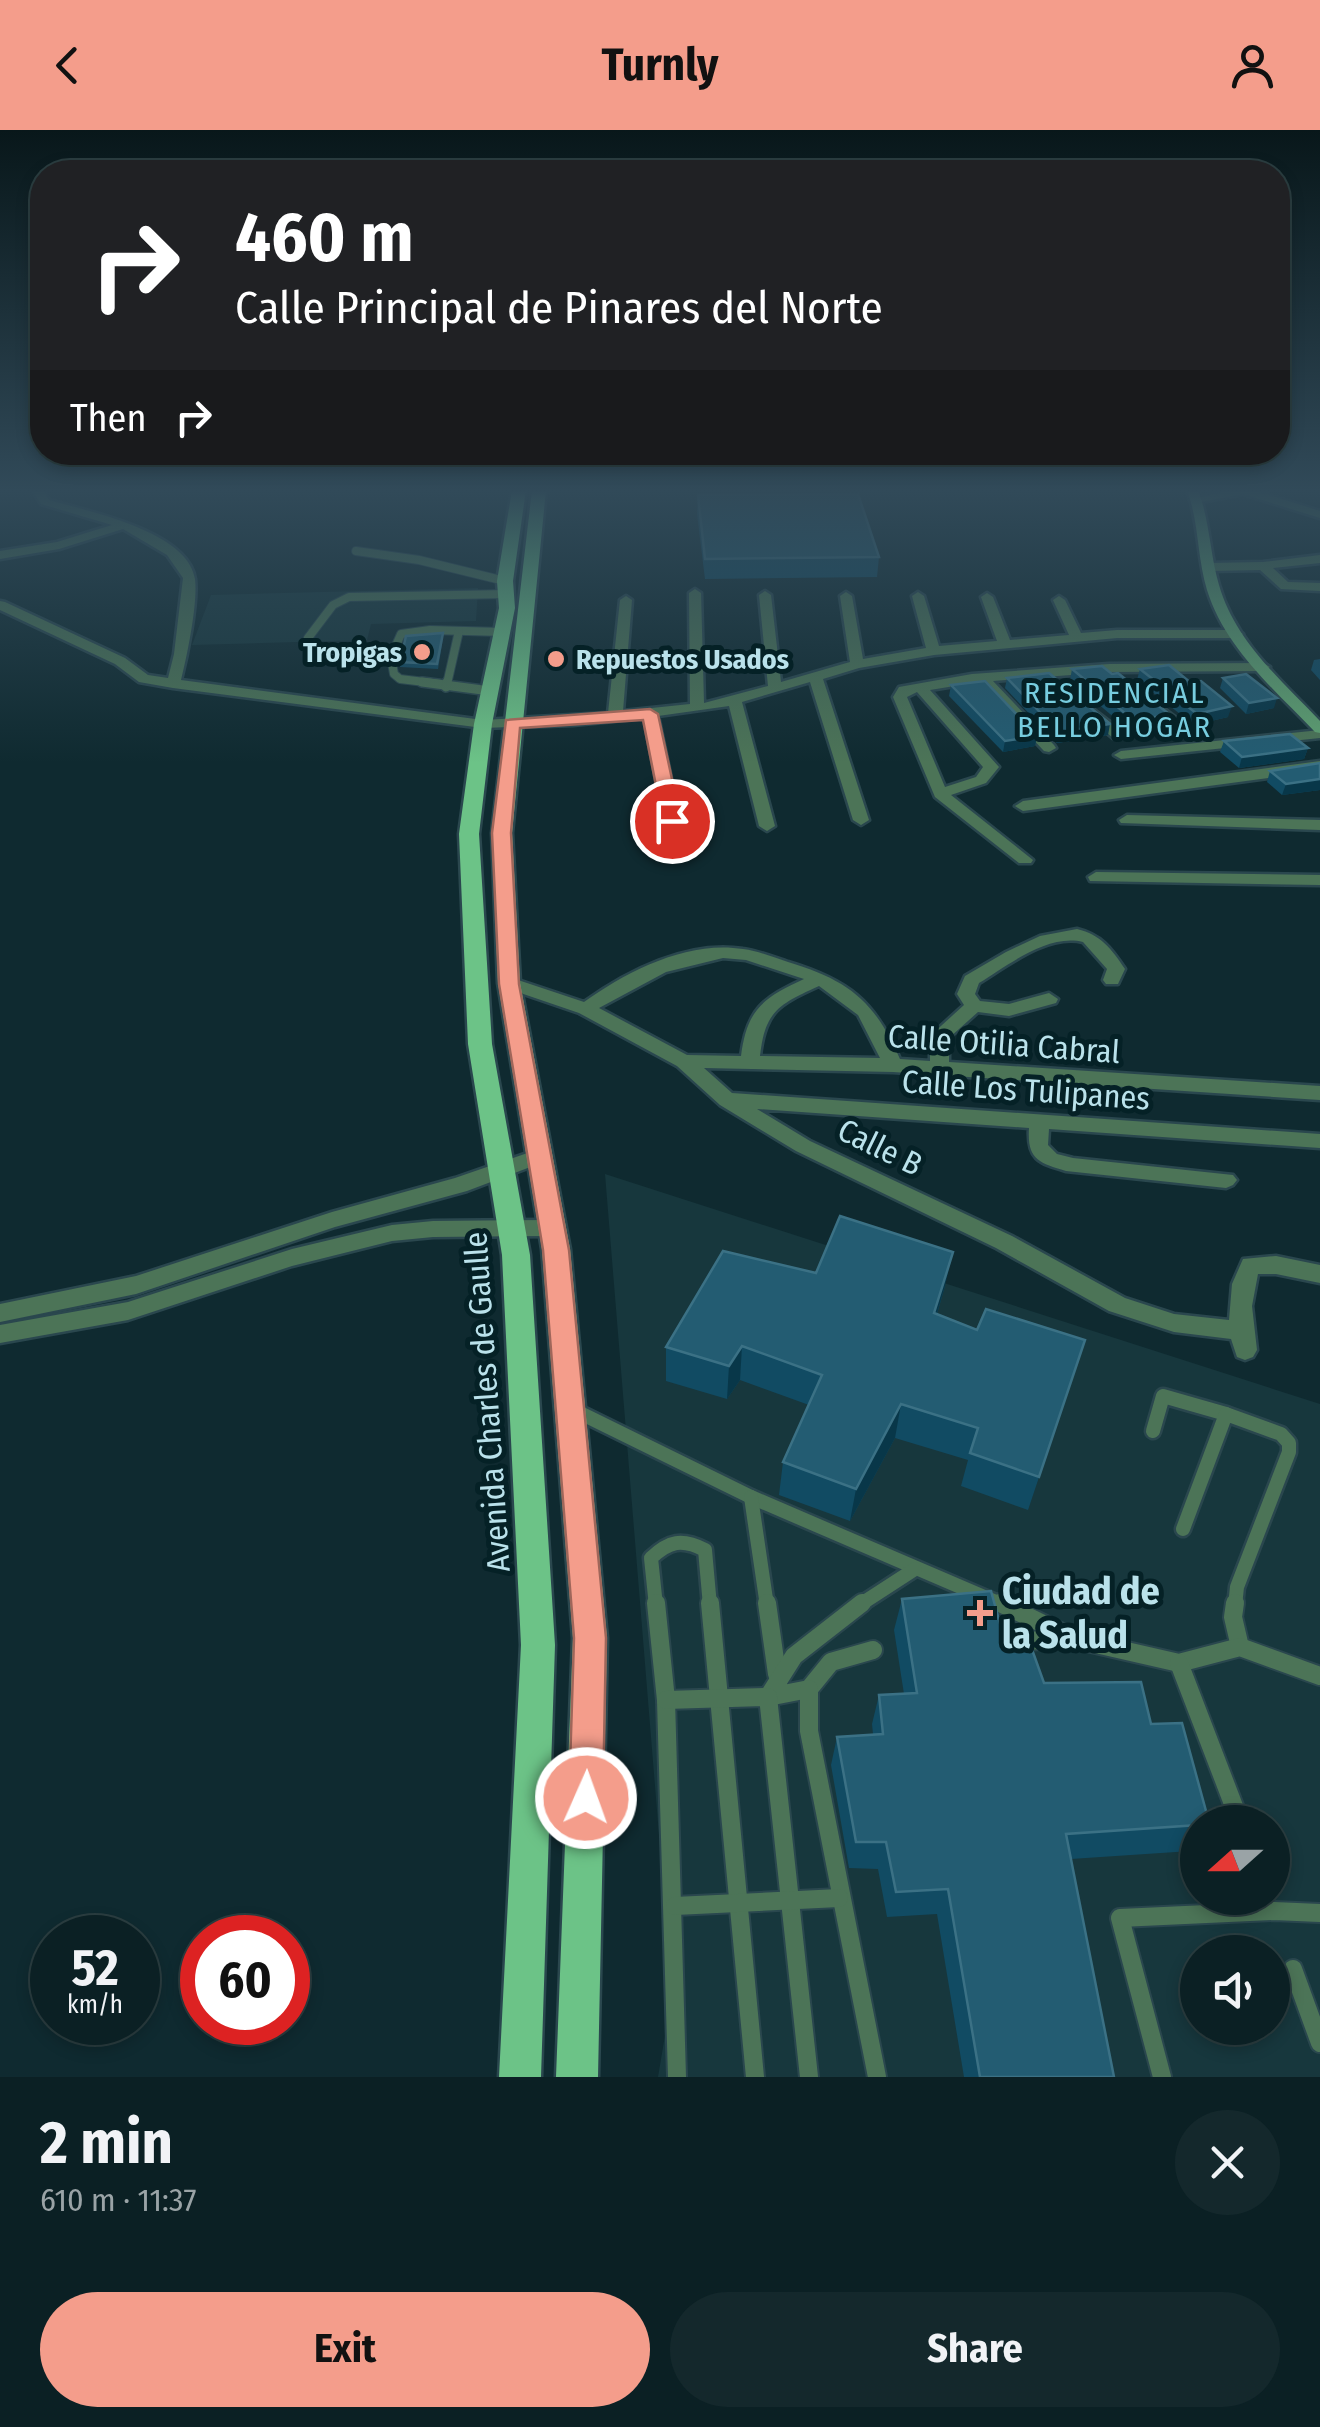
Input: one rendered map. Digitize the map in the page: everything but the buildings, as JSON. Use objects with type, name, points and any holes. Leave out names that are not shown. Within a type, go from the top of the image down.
[{"type":"main road","name":"Avenida Charles de Gaulle","points":[[508,581],[490,691],[498,723],[509,984],[552,1228],[590,1638],[578,2077]]},
{"type":"main road","name":"Avenida Charles de Gaulle","points":[[520,2077],[538,1644],[513,1233],[480,1044],[469,834],[498,723],[523,581]]},
{"type":"main road","points":[[469,834],[502,833]]},
{"type":"street","points":[[172,684],[181,654],[190,581]]},
{"type":"street","points":[[1212,581],[1236,634],[1320,731]]},
{"type":"street","points":[[1279,581],[1284,586],[1320,587]]},
{"type":"street","points":[[696,593],[698,709]]},
{"type":"street","points":[[765,595],[774,688]]},
{"type":"street","points":[[846,596],[858,664]]},
{"type":"street","points":[[918,596],[934,651]]},
{"type":"street","points":[[987,598],[1006,646]]},
{"type":"street","points":[[615,717],[626,600]]},
{"type":"street","points":[[1058,600],[1077,638]]},
{"type":"street","points":[[0,605],[120,661],[144,678],[498,723],[698,709],[858,664],[934,651],[1077,638],[1236,634]]},
{"type":"street","points":[[1182,667],[1196,679]]},
{"type":"street","points":[[1025,860],[940,794],[900,697],[912,688],[982,677],[1109,668],[1263,667]]},
{"type":"street","points":[[1109,668],[1123,680]]},
{"type":"street","points":[[1048,672],[1062,685]]},
{"type":"street","points":[[815,676],[861,820]]},
{"type":"street","points":[[982,677],[1050,748]]},
{"type":"street","points":[[912,688],[991,768],[981,780],[940,794]]},
{"type":"street","points":[[1137,692],[1180,727]]},
{"type":"street","points":[[1076,697],[1118,735]]},
{"type":"street","points":[[735,701],[767,826]]},
{"type":"street","points":[[650,714],[672,821]]},
{"type":"street","points":[[1121,755],[1320,731]]},
{"type":"street","points":[[1022,806],[1320,766]]},
{"type":"street","points":[[1127,820],[1320,825]]},
{"type":"street","points":[[1096,877],[1320,880]]},
{"type":"street","points":[[974,1006],[966,994],[971,980],[1044,940],[1069,932],[1089,938],[1106,954],[1116,969],[1112,980]]},
{"type":"street","points":[[586,1010],[619,987],[666,966],[726,953],[756,958],[820,979],[844,992],[869,1014],[893,1066]]},
{"type":"street","points":[[750,1062],[757,1016],[768,1006],[820,979]]},
{"type":"street","name":"Calle B","points":[[509,984],[586,1010],[684,1062],[727,1100],[803,1146],[1004,1242],[1117,1305],[1243,1341],[1242,1279],[1251,1266],[1276,1265],[1320,1274]]},
{"type":"street","points":[[938,1069],[940,1036],[974,1006],[1009,1010],[1049,999]]},
{"type":"street","name":"Calle Otilia Cabral","points":[[684,1062],[893,1066],[1320,1093]]},
{"type":"street","name":"Calle Los Tulipanes","points":[[727,1100],[1320,1141]]},
{"type":"street","points":[[1039,1121],[1038,1147],[1050,1159],[1073,1166],[1226,1180]]},
{"type":"street","points":[[0,1313],[136,1285],[332,1220],[460,1185],[539,1156]]},
{"type":"street","points":[[0,1334],[124,1312],[332,1245],[394,1232],[464,1226],[513,1233],[552,1228]]},
{"type":"lane","points":[[487,581],[507,587]]},
{"type":"lane","points":[[308,638],[334,605],[349,597],[507,587]]},
{"type":"lane","points":[[446,686],[459,631]]},
{"type":"lane","points":[[490,691],[400,679],[394,674],[391,658],[401,634],[502,632]]},
{"type":"lane","points":[[1152,1431],[1163,1396],[1281,1434],[1289,1443],[1236,1586],[1233,1617],[1240,1648]]},
{"type":"lane","points":[[570,1408],[751,1497],[1002,1604],[1074,1639],[1178,1663],[1240,1648],[1320,1676]]},
{"type":"lane","points":[[1184,1530],[1226,1414]]},
{"type":"lane","points":[[751,1497],[778,1674]]},
{"type":"lane","points":[[676,2077],[675,1906],[666,1700],[652,1558],[669,1540],[686,1539],[706,1550],[755,2077]]},
{"type":"lane","points":[[809,2077],[768,1697],[778,1674],[840,1618],[915,1569]]},
{"type":"lane","points":[[997,1642],[1074,1639]]},
{"type":"lane","points":[[873,1650],[831,1662],[809,1689],[809,1731],[838,1898],[877,2077]]},
{"type":"lane","points":[[1178,1663],[1233,1805]]},
{"type":"lane","points":[[666,1700],[768,1697],[809,1689]]},
{"type":"lane","points":[[675,1906],[838,1898]]},
{"type":"lane","points":[[1290,1907],[1320,1913]]},
{"type":"lane","points":[[1162,2077],[1120,1918],[1180,1912]]},
{"type":"lane","points":[[1293,1969],[1320,2043]]},
{"type":"shaded area","points":[[478,588],[476,621],[371,624],[367,640],[192,645],[211,595]]},
{"type":"shaded area","name":"Ciudad de la Salud","points":[[605,1174],[1320,1404],[1320,2077],[658,2077],[672,1994]]},
{"type":"place","name":"Tropigas","points":[[422,652]]},
{"type":"place","name":"Repuestos Usados","points":[[556,659]]},
{"type":"place","name":"Ciudad de la Salud","points":[[980,1613]]},
{"type":"district","name":"RESIDENCIAL BELLO HOGAR","points":[[1115,710]]},
{"type":"route","points":[[586,1798],[590,1638],[556,1250],[509,984],[502,833],[512,723],[650,714],[672,821]]}]
